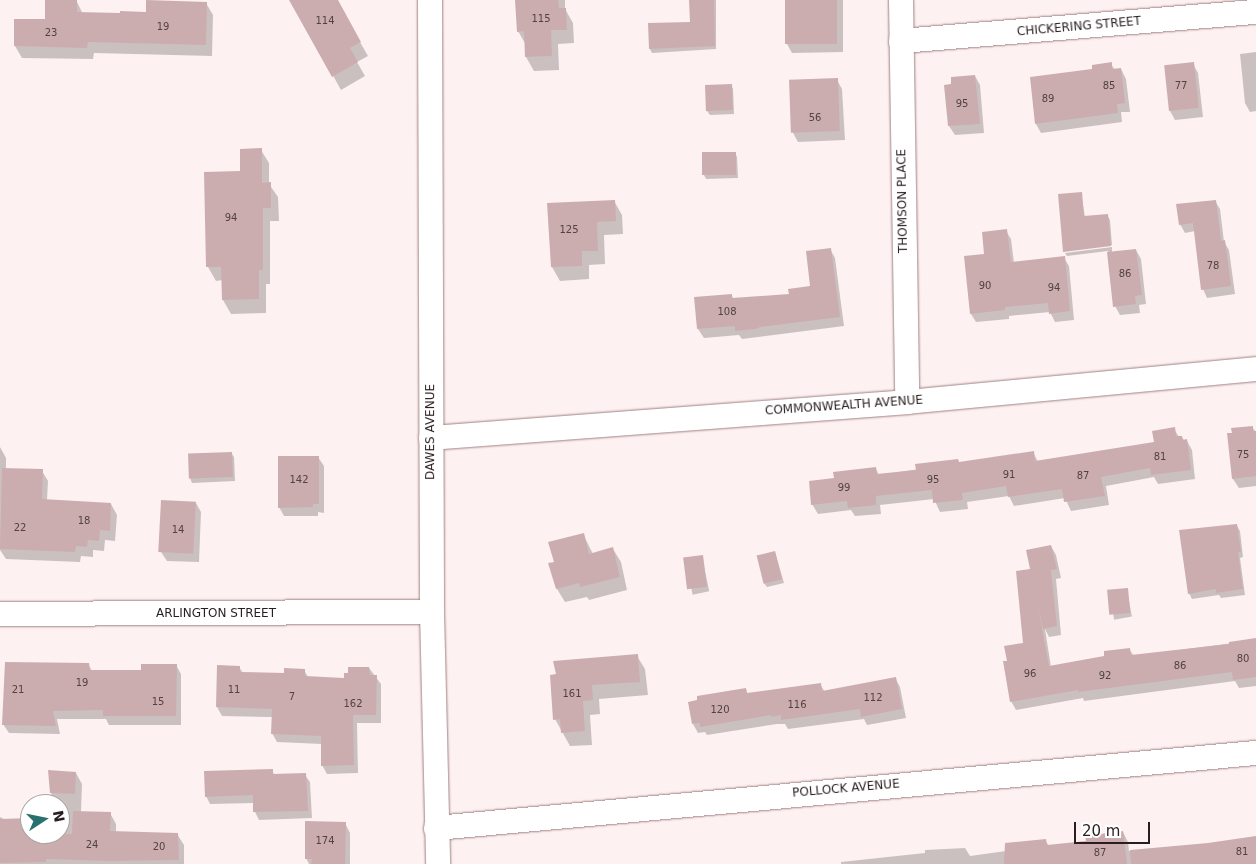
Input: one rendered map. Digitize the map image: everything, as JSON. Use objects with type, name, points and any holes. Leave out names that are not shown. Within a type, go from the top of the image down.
[{"type":"street","name":"DAWES AVENUE","points":[[430,0],[430,438],[438,864]]},
{"type":"street","name":"THOMSON PLACE","points":[[901,0],[907,402]]},
{"type":"street","name":"CHICKERING STREET","points":[[901,41],[1251,8]]},
{"type":"street","name":"COMMONWEALTH AVENUE","points":[[430,438],[907,402],[1256,369]]},
{"type":"street","name":"ARLINGTON STREET","points":[[0,614],[432,612]]},
{"type":"street","name":"POLLOCK AVENUE","points":[[436,828],[1256,753]]},
{"type":"building","points":[[45,0],[77,0],[77,12],[120,13],[120,11],[146,12],[146,0],[207,2],[206,45],[88,42],[87,48],[14,46],[14,19],[45,19]]},
{"type":"building","points":[[289,0],[338,0],[361,42],[350,48],[358,62],[332,77]]},
{"type":"building","points":[[515,0],[558,0],[559,8],[566,8],[567,30],[551,30],[552,56],[525,57],[524,31],[517,32]]},
{"type":"building","points":[[689,0],[714,0],[715,46],[649,49],[648,23],[690,22]]},
{"type":"building","points":[[785,0],[837,0],[837,44],[785,44]]},
{"type":"building","points":[[1112,62],[1112,69],[1121,68],[1125,103],[1117,104],[1118,113],[1035,124],[1030,77],[1092,69],[1092,65]]},
{"type":"building","points":[[1194,62],[1199,108],[1169,111],[1164,65]]},
{"type":"building","points":[[975,75],[980,124],[948,126],[944,85],[951,84],[951,77]]},
{"type":"building","points":[[838,78],[840,131],[791,133],[789,80]]},
{"type":"building","points":[[732,84],[733,110],[706,111],[705,85]]},
{"type":"building","points":[[262,148],[262,183],[271,182],[271,208],[263,208],[263,270],[259,270],[259,299],[222,300],[221,267],[206,267],[204,172],[240,171],[240,149]]},
{"type":"building","points":[[702,152],[736,152],[736,175],[702,175]]},
{"type":"building","points":[[1082,192],[1084,216],[1108,214],[1111,246],[1063,252],[1058,194]]},
{"type":"building","points":[[615,200],[616,221],[597,222],[598,251],[582,251],[582,266],[551,267],[547,203]]},
{"type":"building","points":[[1216,200],[1221,241],[1225,240],[1231,286],[1201,290],[1193,223],[1179,225],[1176,204]]},
{"type":"building","points":[[1007,229],[1011,262],[1065,256],[1070,311],[1049,314],[1048,303],[1005,307],[1005,310],[970,314],[964,256],[984,254],[982,232]]},
{"type":"building","points":[[831,248],[840,317],[735,331],[735,326],[697,329],[694,297],[732,294],[732,298],[789,294],[788,289],[810,286],[806,251]]},
{"type":"building","points":[[1136,249],[1142,295],[1135,296],[1136,304],[1113,307],[1107,252]]},
{"type":"building","points":[[1253,426],[1253,431],[1256,431],[1256,476],[1232,479],[1227,433],[1232,433],[1231,428]]},
{"type":"building","points":[[1175,427],[1176,436],[1182,436],[1183,440],[1187,439],[1191,470],[1151,475],[1150,468],[1101,477],[1105,496],[1064,502],[1062,489],[1008,497],[1006,486],[962,493],[963,500],[933,503],[932,490],[876,496],[876,505],[848,508],[847,501],[811,505],[809,481],[834,478],[833,472],[876,467],[877,474],[916,470],[915,464],[958,459],[959,462],[1034,451],[1035,461],[1154,442],[1152,431]]},
{"type":"building","points":[[232,452],[233,477],[189,479],[188,454]]},
{"type":"building","points":[[278,456],[319,456],[319,504],[313,504],[313,507],[278,508]]},
{"type":"building","points":[[2,468],[43,469],[42,499],[111,503],[110,531],[100,530],[99,541],[88,540],[87,547],[76,546],[75,552],[0,549]]},
{"type":"building","points":[[161,500],[196,502],[193,554],[158,552]]},
{"type":"building","points":[[1237,524],[1241,552],[1238,552],[1243,589],[1216,593],[1216,589],[1188,594],[1179,530]]},
{"type":"building","points":[[584,533],[589,554],[613,547],[620,577],[580,587],[579,583],[556,589],[548,563],[554,562],[548,542]]},
{"type":"building","points":[[1051,545],[1057,569],[1051,570],[1057,626],[1043,629],[1038,606],[1049,666],[1104,656],[1104,651],[1130,648],[1131,655],[1229,644],[1229,642],[1256,638],[1256,677],[1233,680],[1232,672],[1078,692],[1078,690],[1010,702],[1003,661],[1007,661],[1004,646],[1023,643],[1016,571],[1030,569],[1026,550]]},
{"type":"building","points":[[775,551],[782,579],[764,584],[757,556]]},
{"type":"building","points":[[703,555],[707,587],[687,589],[683,557]]},
{"type":"building","points":[[1128,588],[1130,613],[1109,615],[1107,590]]},
{"type":"building","points":[[638,654],[640,682],[592,685],[593,700],[583,701],[585,731],[561,733],[560,719],[553,720],[550,675],[556,674],[553,661]]},
{"type":"building","points":[[5,662],[89,663],[90,670],[141,670],[141,664],[177,664],[176,716],[103,716],[103,710],[53,711],[56,726],[2,725]]},
{"type":"building","points":[[217,665],[240,666],[240,672],[284,673],[284,668],[305,669],[305,676],[344,678],[344,673],[348,673],[348,667],[369,667],[370,675],[377,675],[376,715],[353,715],[354,765],[321,766],[321,736],[271,734],[272,709],[216,707]]},
{"type":"building","points":[[896,677],[902,709],[861,717],[860,709],[781,720],[781,715],[771,717],[771,715],[700,727],[700,723],[692,724],[688,702],[697,700],[697,696],[746,688],[747,693],[821,683],[822,691]]},
{"type":"building","points":[[273,769],[273,774],[306,773],[308,811],[253,812],[253,795],[205,797],[204,771]]},
{"type":"building","points":[[48,770],[76,772],[75,794],[50,793]]},
{"type":"building","points":[[73,811],[111,812],[110,831],[178,833],[179,860],[110,861],[46,859],[46,862],[0,863],[0,819],[20,818],[20,844],[70,844],[70,834],[72,834]]},
{"type":"building","points":[[305,821],[346,822],[345,864],[311,864],[312,859],[305,859]]},
{"type":"building","points":[[1123,831],[1127,864],[1004,864],[1005,843],[1046,839],[1047,845],[1086,841],[1085,836]]},
{"type":"building","points":[[1256,836],[1256,864],[1131,864],[1130,850],[1208,843]]}]
